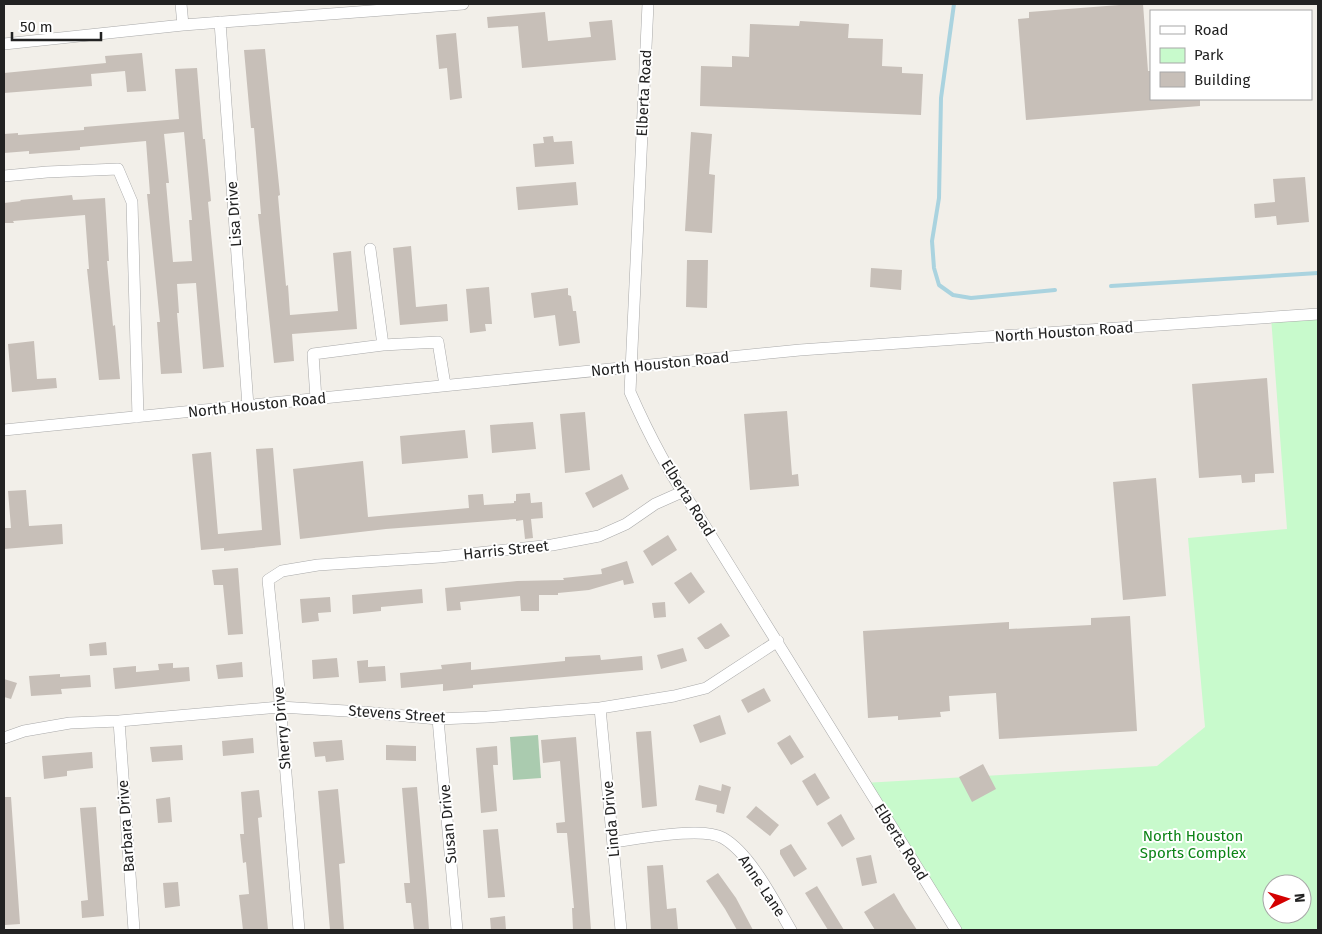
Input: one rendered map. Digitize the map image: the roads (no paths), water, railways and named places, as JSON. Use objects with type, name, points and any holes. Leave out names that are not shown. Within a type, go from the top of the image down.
[{"type":"street","points":[[181,4],[183,25]]},
{"type":"street","points":[[4,44],[183,25],[463,4]]},
{"type":"street","name":"Elberta Road","points":[[648,4],[630,392],[646,428],[682,492],[778,641],[811,698],[956,930]]},
{"type":"street","name":"Lisa Drive","points":[[220,22],[248,406]]},
{"type":"street","points":[[4,176],[118,169],[132,202],[138,417]]},
{"type":"street","points":[[370,249],[383,345]]},
{"type":"street","name":"North Houston Road","points":[[4,430],[800,350],[1318,314]]},
{"type":"street","points":[[316,399],[313,354],[383,345],[438,342],[445,386]]},
{"type":"street","name":"Harris Street","points":[[318,564],[440,557],[552,545],[594,537],[626,524],[655,504],[682,492]]},
{"type":"street","name":"Sherry Drive","points":[[299,930],[268,580],[282,571],[318,564]]},
{"type":"street","name":"Stevens Street","points":[[4,738],[24,731],[70,723],[119,722],[280,707],[438,719],[600,708],[635,703],[706,688],[778,641]]},
{"type":"street","name":"Linda Drive","points":[[600,708],[621,930]]},
{"type":"street","name":"Susan Drive","points":[[438,719],[457,930]]},
{"type":"street","name":"Barbara Drive","points":[[119,722],[134,930]]},
{"type":"street","name":"Anne Lane","points":[[613,842],[699,832],[723,838],[746,857],[791,930]]},
{"type":"waterway","points":[[954,4],[941,98],[939,198],[932,241],[934,268],[939,285],[953,295],[971,298],[1055,290]]},
{"type":"waterway","points":[[1111,286],[1318,273]]},
{"type":"park label","name":"North Houston Sports Complex","points":[[1193,844]]}]
